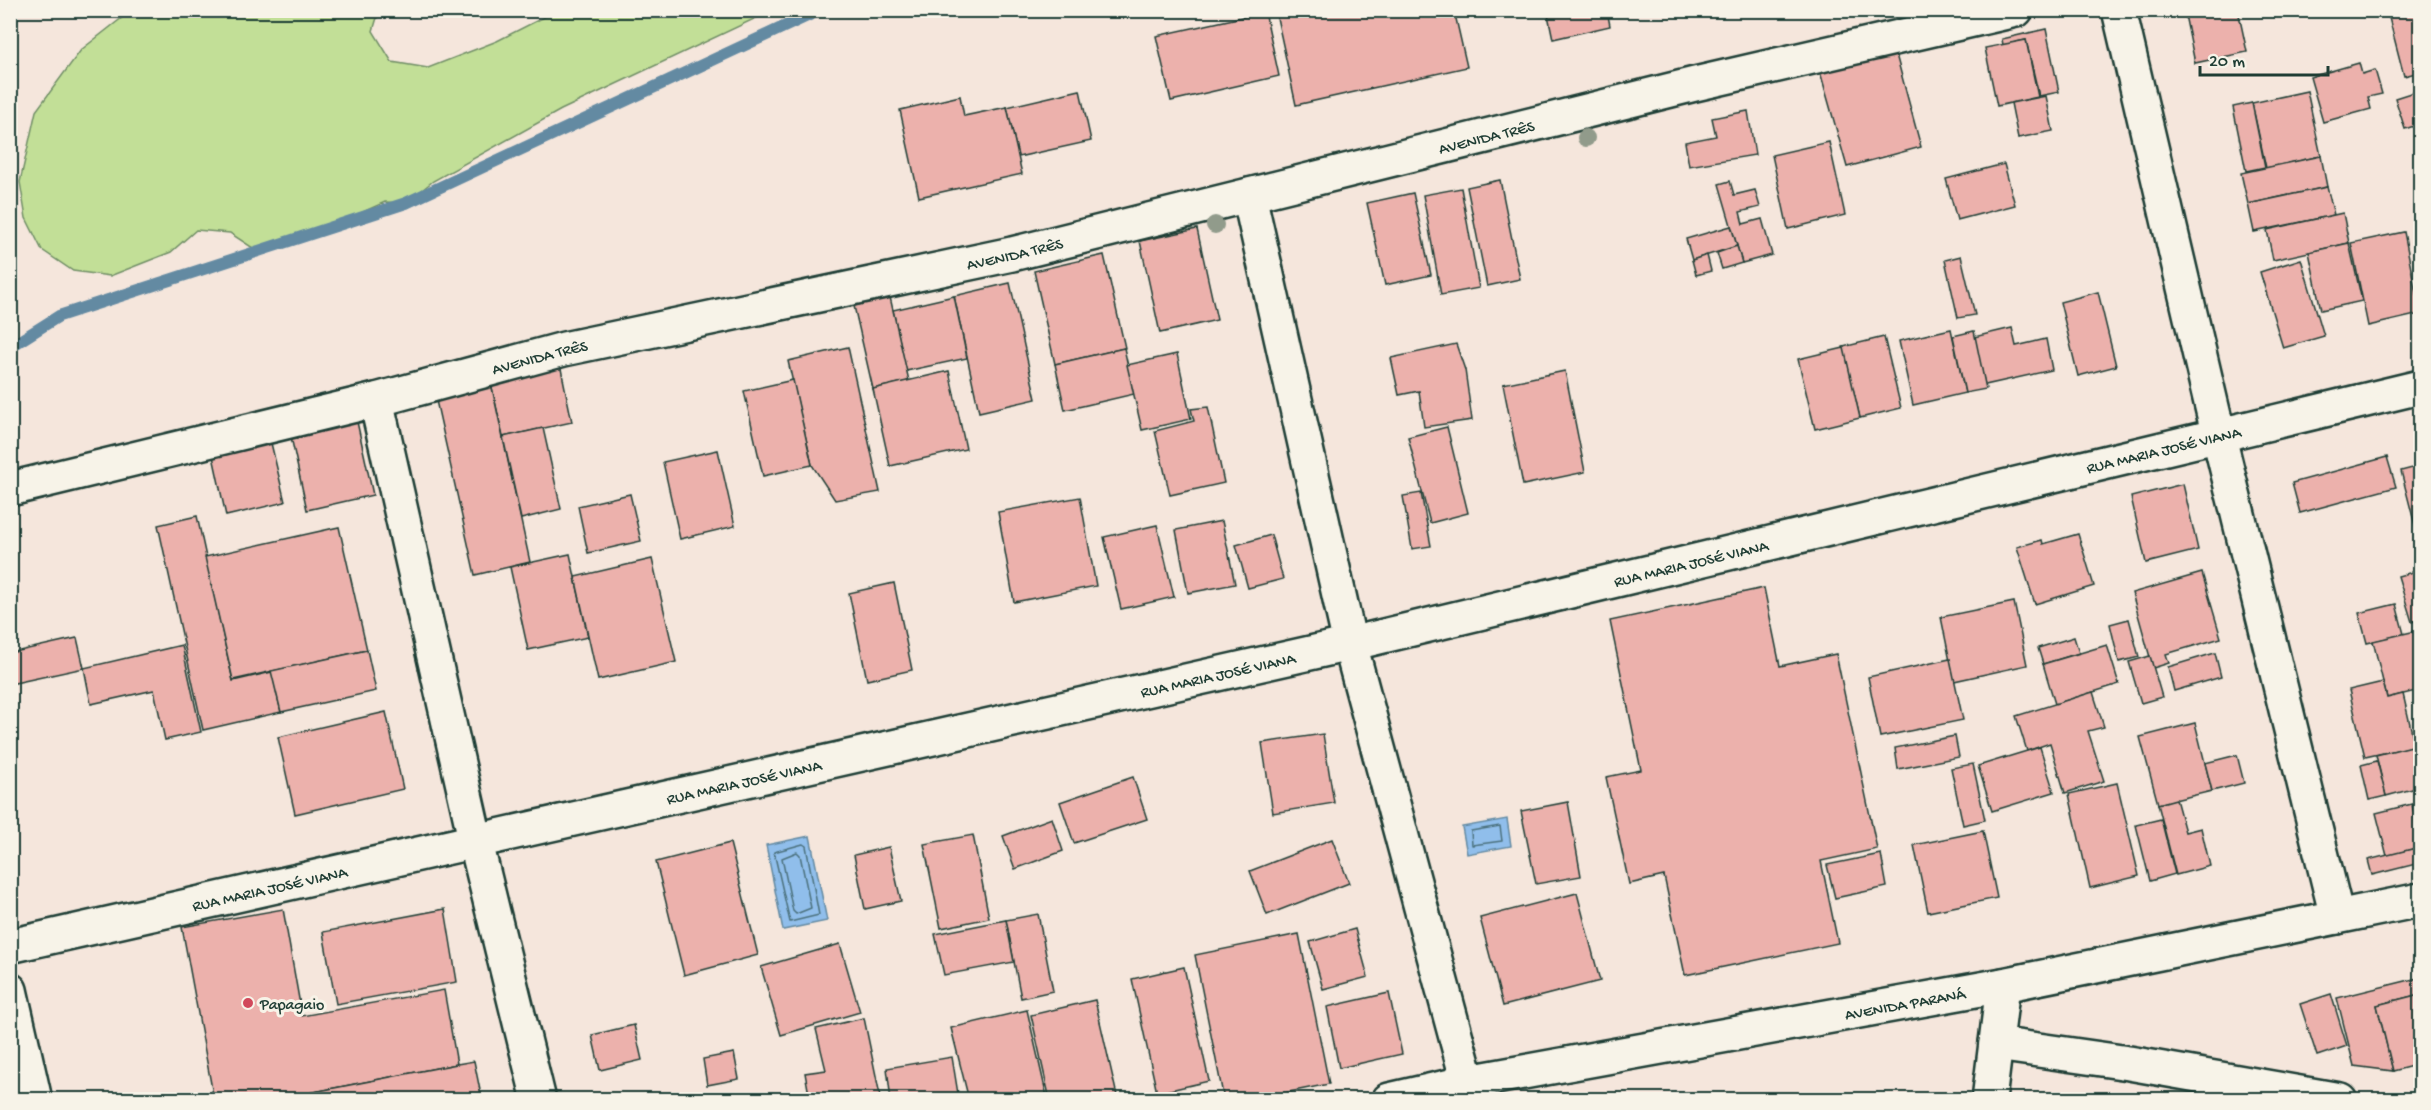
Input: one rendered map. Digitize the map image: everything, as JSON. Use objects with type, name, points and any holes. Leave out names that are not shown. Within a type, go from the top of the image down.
[{"type":"main road","name":"AVENIDA TRÊS","points":[[10,489],[376,400],[564,349],[1011,254],[1695,84],[2016,10]]},
{"type":"main road","points":[[2119,10],[2219,437],[2337,917]]},
{"type":"main road","points":[[1249,195],[1350,644],[1468,1082]]},
{"type":"main road","name":"RUA MARIA JOSÉ VIANA","points":[[10,946],[476,843],[1350,644],[2421,387]]},
{"type":"main road","points":[[376,400],[476,843],[539,1100]]},
{"type":"main road","name":"AVENIDA PARANÁ","points":[[1389,1100],[1468,1082],[2003,985],[2421,900]]},
{"type":"main road","points":[[1989,1100],[2003,985]]},
{"type":"main road","points":[[10,990],[35,1100]]},
{"type":"main road","points":[[1996,1044],[2129,1063],[2340,1100]]},
{"type":"green space","points":[[132,10],[379,11],[373,31],[392,62],[428,68],[497,41],[556,11],[771,11],[561,110],[433,181],[406,203],[385,202],[291,244],[259,252],[230,233],[196,230],[171,252],[110,276],[73,271],[42,250],[26,218],[20,182],[36,111],[81,50]]},
{"type":"water","points":[[1507,819],[1511,846],[1467,854],[1462,827]]},
{"type":"water","points":[[810,836],[827,921],[783,930],[766,845]]},
{"type":"building","points":[[1289,10],[1454,10],[1467,67],[1296,105],[1276,13]]},
{"type":"building","points":[[1547,10],[1607,10],[1610,26],[1553,39]]},
{"type":"building","points":[[2184,10],[2238,10],[2247,52],[2195,63]]},
{"type":"building","points":[[2387,10],[2420,10],[2420,72],[2404,76]]},
{"type":"building","points":[[1265,12],[1279,76],[1171,101],[1156,36]]},
{"type":"building","points":[[2046,29],[2059,92],[2039,96],[2026,40],[2003,45],[2002,39]]},
{"type":"building","points":[[2026,40],[2038,97],[1997,106],[1985,48]]},
{"type":"building","points":[[1894,47],[1921,147],[1847,167],[1819,68]]},
{"type":"building","points":[[2359,63],[2362,74],[2375,70],[2382,94],[2368,97],[2371,109],[2323,122],[2310,77]]},
{"type":"building","points":[[1080,90],[1091,141],[1018,157],[1007,107]]},
{"type":"building","points":[[2420,90],[2420,124],[2405,129],[2395,98]]},
{"type":"building","points":[[2307,91],[2321,156],[2266,168],[2252,103]]},
{"type":"building","points":[[960,96],[964,116],[1007,107],[1022,174],[919,197],[900,110]]},
{"type":"building","points":[[2046,96],[2053,131],[2018,138],[2011,103]]},
{"type":"building","points":[[2252,103],[2265,167],[2246,171],[2233,107]]},
{"type":"building","points":[[1748,111],[1755,155],[1689,166],[1685,142],[1716,136],[1712,118]]},
{"type":"building","points":[[1829,142],[1845,215],[1788,229],[1772,155]]},
{"type":"building","points":[[2321,156],[2327,187],[2248,204],[2241,173]]},
{"type":"building","points":[[2004,164],[2015,205],[1957,220],[1946,179]]},
{"type":"building","points":[[1500,180],[1520,279],[1487,286],[1467,187]]},
{"type":"building","points":[[1730,181],[1734,195],[1755,190],[1760,207],[1740,212],[1743,224],[1762,219],[1772,255],[1742,263],[1719,184]]},
{"type":"building","points":[[2327,187],[2334,215],[2254,232],[2248,204]]},
{"type":"building","points":[[1461,188],[1479,288],[1441,295],[1423,195]]},
{"type":"building","points":[[1413,193],[1431,275],[1385,285],[1367,203]]},
{"type":"building","points":[[2343,213],[2349,243],[2273,260],[2267,230]]},
{"type":"building","points":[[1731,226],[1737,246],[1692,260],[1686,239]]},
{"type":"building","points":[[1197,229],[1217,320],[1160,333],[1140,241]]},
{"type":"building","points":[[2404,232],[2420,314],[2368,326],[2351,243]]},
{"type":"building","points":[[2349,243],[2362,301],[2321,310],[2309,252]]},
{"type":"building","points":[[1737,246],[1742,263],[1722,269],[1717,253]]},
{"type":"building","points":[[1104,255],[1125,348],[1055,364],[1034,271]]},
{"type":"building","points":[[1707,255],[1711,271],[1696,275],[1692,260]]},
{"type":"building","points":[[1961,256],[1975,315],[1958,318],[1945,260]]},
{"type":"building","points":[[2301,259],[2324,336],[2283,348],[2260,272]]},
{"type":"building","points":[[1010,283],[1036,399],[979,412],[954,296]]},
{"type":"building","points":[[2098,292],[2116,366],[2078,376],[2060,302]]},
{"type":"building","points":[[954,296],[967,358],[906,371],[893,310]]},
{"type":"building","points":[[890,297],[909,381],[873,389],[854,306]]},
{"type":"building","points":[[2012,328],[2016,346],[2046,339],[2052,370],[1985,385],[1974,337]]},
{"type":"building","points":[[1951,329],[1965,393],[1913,405],[1899,341]]},
{"type":"building","points":[[1974,331],[1986,389],[1965,393],[1953,336]]},
{"type":"building","points":[[1884,337],[1901,408],[1860,418],[1843,347]]},
{"type":"building","points":[[1456,344],[1465,370],[1472,420],[1424,427],[1419,391],[1399,395],[1391,358]]},
{"type":"building","points":[[848,347],[880,492],[835,500],[812,465],[788,361]]},
{"type":"building","points":[[1124,348],[1134,394],[1065,410],[1055,364]]},
{"type":"building","points":[[1844,348],[1860,418],[1815,429],[1798,359]]},
{"type":"building","points":[[1177,354],[1191,419],[1142,430],[1127,365]]},
{"type":"building","points":[[559,359],[572,422],[503,437],[489,374]]},
{"type":"building","points":[[949,371],[966,449],[890,466],[873,389]]},
{"type":"building","points":[[1565,371],[1585,472],[1523,485],[1503,384]]},
{"type":"building","points":[[489,374],[530,562],[475,575],[433,387]]},
{"type":"building","points":[[793,380],[812,465],[763,476],[744,391]]},
{"type":"building","points":[[1208,407],[1224,483],[1170,495],[1155,431],[1194,421],[1191,409]]},
{"type":"building","points":[[354,408],[373,495],[307,510],[288,423]]},
{"type":"building","points":[[1447,427],[1468,513],[1430,523],[1408,437]]},
{"type":"building","points":[[543,428],[561,509],[521,519],[503,437]]},
{"type":"building","points":[[271,443],[285,502],[226,516],[213,456]]},
{"type":"building","points":[[718,450],[735,526],[680,539],[663,462]]},
{"type":"building","points":[[2387,457],[2396,487],[2300,513],[2292,483]]},
{"type":"building","points":[[2420,466],[2420,545],[2401,471]]},
{"type":"building","points":[[2183,484],[2198,550],[2146,563],[2131,497]]},
{"type":"building","points":[[1421,493],[1431,546],[1412,549],[1403,496]]},
{"type":"building","points":[[630,494],[641,541],[588,553],[578,506]]},
{"type":"building","points":[[1080,497],[1096,586],[1014,602],[998,512]]},
{"type":"building","points":[[197,516],[233,681],[272,672],[281,712],[203,730],[158,525]]},
{"type":"building","points":[[1222,521],[1235,584],[1188,593],[1176,530]]},
{"type":"building","points":[[1157,525],[1174,597],[1121,609],[1104,537]]},
{"type":"building","points":[[339,527],[367,650],[233,680],[205,557]]},
{"type":"building","points":[[2078,534],[2094,586],[2035,604],[2017,547],[2042,540],[2043,544]]},
{"type":"building","points":[[1271,535],[1283,579],[1248,588],[1236,545]]},
{"type":"building","points":[[570,554],[588,637],[528,650],[510,567]]},
{"type":"building","points":[[652,559],[676,662],[598,680],[575,577]]},
{"type":"building","points":[[2420,570],[2420,619],[2412,622],[2398,576]]},
{"type":"building","points":[[2202,573],[2221,638],[2166,654],[2169,663],[2153,668],[2132,593]]},
{"type":"building","points":[[894,583],[912,670],[867,680],[849,593]]},
{"type":"building","points":[[1764,588],[1780,666],[1836,654],[1877,849],[1821,861],[1838,943],[1685,975],[1664,876],[1629,884],[1606,777],[1641,770],[1610,621]]},
{"type":"building","points":[[2014,602],[2027,665],[1954,681],[1941,617]]},
{"type":"building","points":[[2396,604],[2404,634],[2367,643],[2359,613]]},
{"type":"building","points":[[2129,619],[2139,657],[2119,662],[2110,624]]},
{"type":"building","points":[[2420,630],[2420,690],[2387,698],[2373,641]]},
{"type":"building","points":[[2074,637],[2079,653],[2043,664],[2038,648]]},
{"type":"building","points":[[77,638],[84,668],[10,684],[10,653]]},
{"type":"building","points":[[182,645],[201,732],[165,740],[154,690],[91,704],[84,668]]},
{"type":"building","points":[[2107,645],[2119,684],[2055,704],[2043,664]]},
{"type":"building","points":[[367,650],[376,691],[281,712],[271,671]]},
{"type":"building","points":[[2215,653],[2221,677],[2174,691],[2168,667]]},
{"type":"building","points":[[2150,656],[2162,697],[2141,703],[2129,662]]},
{"type":"building","points":[[1950,659],[1963,720],[1880,737],[1868,677]]},
{"type":"building","points":[[2383,682],[2387,698],[2403,694],[2415,746],[2365,757],[2349,690]]},
{"type":"building","points":[[2093,692],[2104,727],[2088,731],[2104,781],[2065,793],[2050,743],[2027,751],[2016,716]]},
{"type":"building","points":[[386,712],[403,789],[295,814],[278,737]]},
{"type":"building","points":[[2195,723],[2212,791],[2158,804],[2140,737]]},
{"type":"building","points":[[1323,734],[1334,803],[1273,813],[1262,743]]},
{"type":"building","points":[[1955,736],[1959,757],[1898,769],[1895,748]]},
{"type":"building","points":[[2420,744],[2420,787],[2386,796],[2376,755]]},
{"type":"building","points":[[2040,747],[2054,792],[1992,811],[1978,766]]},
{"type":"building","points":[[2237,755],[2244,783],[2212,791],[2205,763]]},
{"type":"building","points":[[2377,761],[2386,796],[2369,800],[2361,765]]},
{"type":"building","points":[[1973,764],[1985,820],[1963,825],[1951,768]]},
{"type":"building","points":[[1133,777],[1147,819],[1074,843],[1060,802]]},
{"type":"building","points":[[2117,783],[2139,876],[2090,888],[2069,794]]},
{"type":"building","points":[[2420,787],[2420,807],[2419,807],[2414,789]]},
{"type":"building","points":[[2176,799],[2185,832],[2201,828],[2210,866],[2176,875],[2158,804]]},
{"type":"building","points":[[1568,802],[1581,876],[1536,884],[1521,811]]},
{"type":"building","points":[[2412,804],[2420,847],[2387,856],[2376,813]]},
{"type":"building","points":[[1052,818],[1063,851],[1015,869],[1003,836]]},
{"type":"building","points":[[2161,819],[2175,874],[2150,881],[2136,825]]},
{"type":"building","points":[[1983,831],[1997,898],[1928,912],[1914,845]]},
{"type":"building","points":[[973,835],[989,918],[941,928],[924,844]]},
{"type":"building","points":[[1332,839],[1349,883],[1267,915],[1250,871]]},
{"type":"building","points":[[730,843],[758,955],[684,975],[656,862]]},
{"type":"building","points":[[889,847],[901,901],[865,909],[854,855]]},
{"type":"building","points":[[2420,847],[2420,863],[2372,875],[2368,860]]},
{"type":"building","points":[[1881,854],[1887,887],[1835,898],[1827,865]]},
{"type":"building","points":[[1577,893],[1600,981],[1503,1006],[1480,918]]},
{"type":"building","name":"Papagaio","points":[[283,909],[302,1016],[444,990],[457,1064],[273,1100],[214,1100],[182,927]]},
{"type":"building","points":[[445,909],[457,982],[336,1004],[323,932]]},
{"type":"building","points":[[1038,914],[1053,991],[1021,998],[1006,920]]},
{"type":"building","points":[[1006,920],[1014,962],[944,975],[935,934]]},
{"type":"building","points":[[1355,929],[1368,977],[1323,989],[1310,942]]},
{"type":"building","points":[[1299,934],[1329,1084],[1250,1100],[1224,1100],[1195,955]]},
{"type":"building","points":[[840,944],[860,1012],[781,1035],[761,967]]},
{"type":"building","points":[[1184,967],[1209,1081],[1157,1093],[1132,979]]},
{"type":"building","points":[[2418,978],[2420,994],[2377,1005],[2393,1071],[2354,1066],[2337,998]]},
{"type":"building","points":[[1389,993],[1402,1054],[1339,1068],[1327,1007]]},
{"type":"building","points":[[2331,994],[2347,1046],[2317,1056],[2300,1004]]},
{"type":"building","points":[[2420,994],[2420,1064],[2393,1071],[2377,1005]]},
{"type":"building","points":[[1095,1000],[1118,1100],[1050,1100],[1031,1015]]},
{"type":"building","points":[[1027,1010],[1047,1097],[1037,1100],[969,1100],[951,1028]]},
{"type":"building","points":[[864,1018],[881,1100],[810,1100],[805,1073],[826,1070],[816,1029]]},
{"type":"building","points":[[634,1025],[642,1060],[600,1070],[592,1035]]},
{"type":"building","points":[[734,1053],[739,1079],[707,1085],[703,1059]]},
{"type":"building","points":[[952,1057],[959,1100],[891,1100],[887,1068]]},
{"type":"building","points":[[474,1061],[482,1100],[273,1100],[457,1064]]},
{"type":"waterway","points":[[10,347],[59,316],[406,203],[820,10]]},
{"type":"place","name":"Papagaio","points":[[248,1003]]}]
